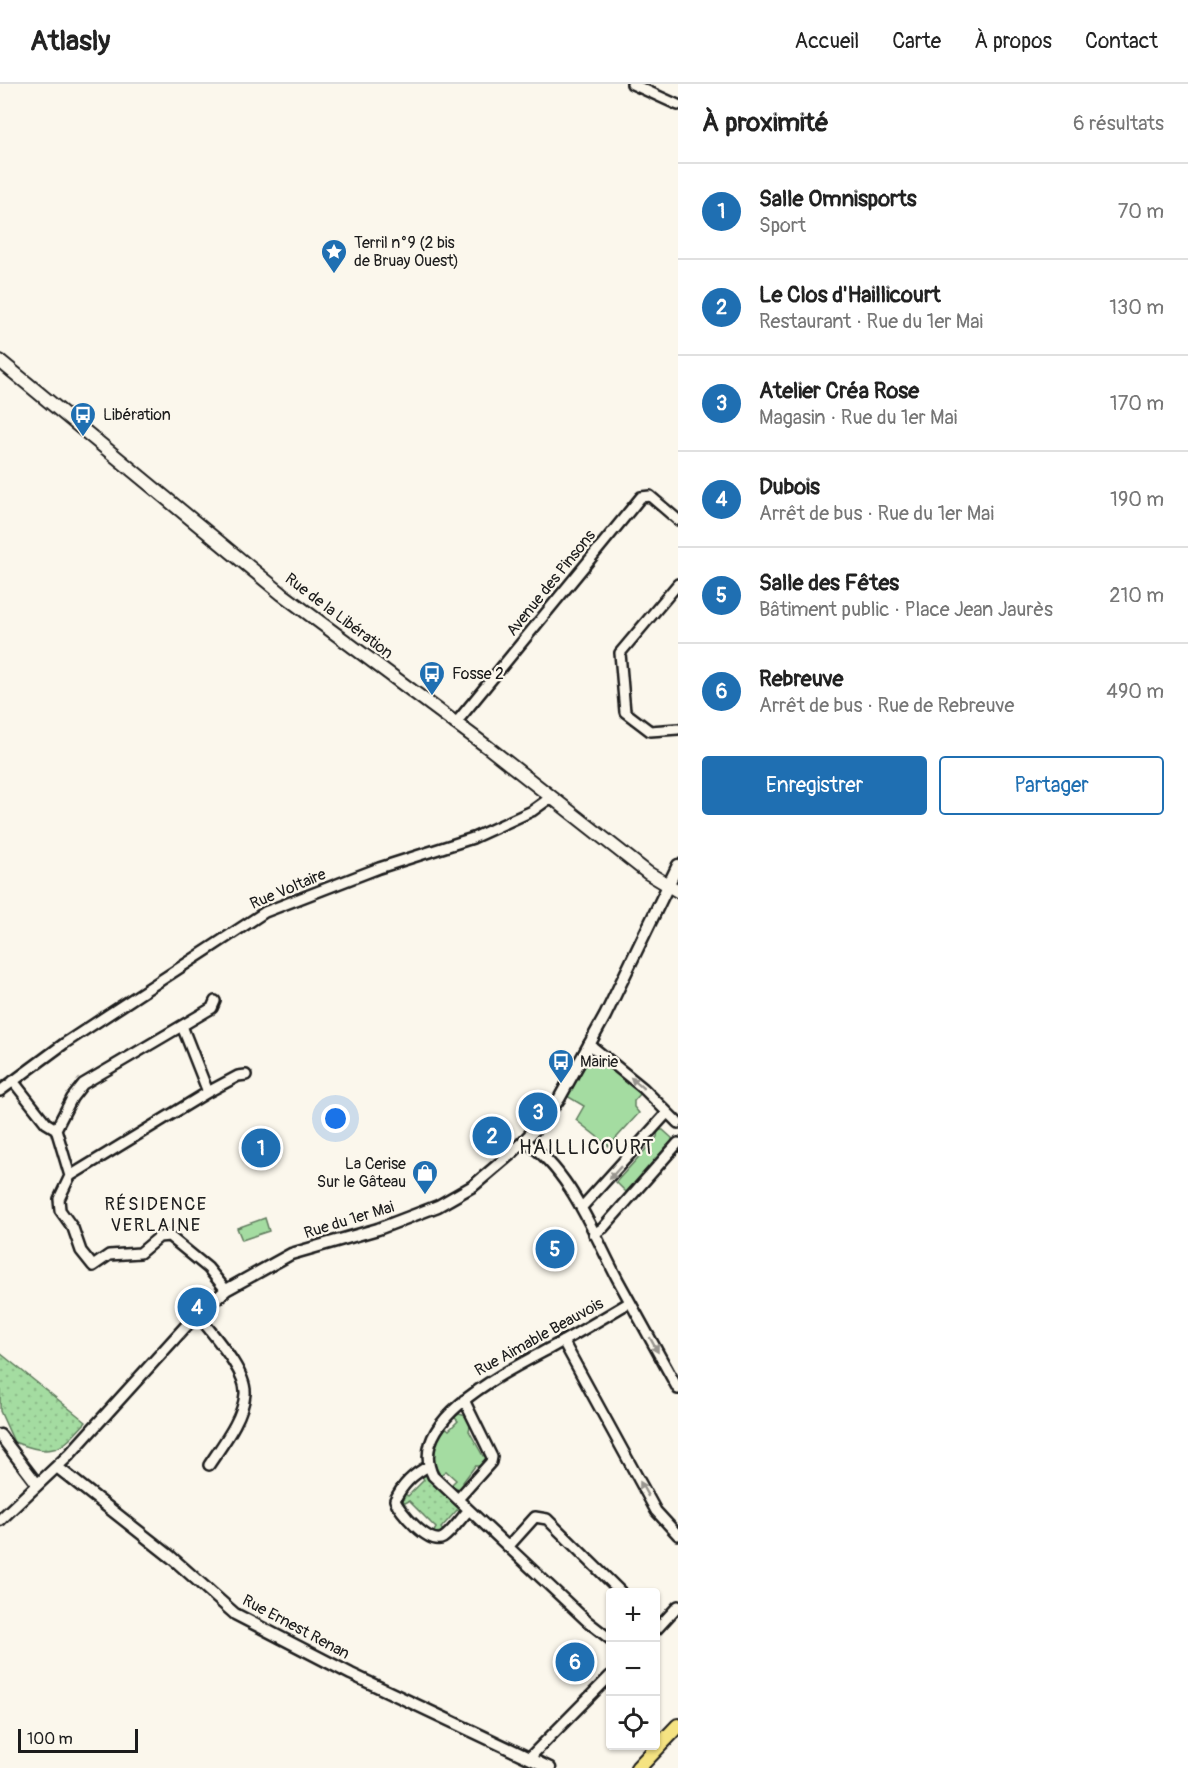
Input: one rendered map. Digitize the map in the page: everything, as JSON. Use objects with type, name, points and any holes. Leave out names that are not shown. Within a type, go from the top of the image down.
[{"type":"main road","name":"Rue de la Libération","points":[[0,361],[282,594],[550,798],[673,888]]},
{"type":"main road","points":[[638,1768],[678,1726]]},
{"type":"street","points":[[632,84],[678,105]]},
{"type":"street","name":"Avenue des Pinsons","points":[[455,724],[641,497],[650,496],[678,520]]},
{"type":"street","points":[[678,584],[620,653],[625,711],[650,731],[678,729]]},
{"type":"street","name":"Rue Voltaire","points":[[0,1091],[65,1043],[265,912],[379,868],[473,838],[531,810],[550,798]]},
{"type":"street","name":"Rue du 1er Mai","points":[[0,1520],[57,1467],[198,1314],[226,1290],[291,1254],[378,1229],[438,1206],[472,1186],[524,1141],[553,1109],[673,888],[678,866]]},
{"type":"street","points":[[56,1130],[72,1098],[83,1084],[212,1008],[215,1001]]},
{"type":"street","points":[[182,1026],[208,1092]]},
{"type":"street","points":[[589,1044],[665,1108],[678,1123]]},
{"type":"street","points":[[226,1290],[207,1268],[169,1236],[159,1237],[140,1253],[109,1255],[93,1266],[81,1251],[73,1228],[60,1210],[59,1199],[70,1176],[208,1092],[237,1076],[246,1075]]},
{"type":"street","points":[[14,1081],[46,1123],[56,1130],[70,1176]]},
{"type":"street","points":[[582,1207],[667,1113]]},
{"type":"street","points":[[524,1141],[543,1156],[582,1207],[594,1234],[678,1389]]},
{"type":"street","points":[[594,1234],[603,1228],[678,1143]]},
{"type":"street","name":"Rue Aimable Beauvois","points":[[429,1466],[429,1445],[436,1431],[477,1389],[630,1302]]},
{"type":"street","points":[[198,1314],[237,1368],[245,1394],[228,1434],[209,1465]]},
{"type":"street","points":[[562,1341],[656,1511],[678,1535]]},
{"type":"street","points":[[458,1499],[487,1468],[492,1457],[464,1400]]},
{"type":"street","points":[[0,1435],[37,1484]]},
{"type":"street","points":[[469,1510],[443,1538],[435,1540],[428,1537],[398,1507],[395,1500],[398,1493],[418,1472],[429,1466],[434,1476],[508,1547],[606,1632]]},
{"type":"street","name":"Rue Ernest Renan","points":[[57,1467],[171,1557],[235,1614],[550,1768]]},
{"type":"street","points":[[508,1547],[535,1517],[547,1519],[616,1588]]},
{"type":"street","points":[[660,1626],[678,1606]]},
{"type":"street","points":[[529,1758],[606,1680]]},
{"type":"green space","points":[[594,1051],[641,1093],[634,1101],[634,1107],[639,1113],[609,1146],[576,1120],[584,1106],[567,1096]]},
{"type":"green space","points":[[658,1130],[663,1130],[672,1138],[672,1144],[667,1146],[626,1192],[616,1182],[657,1137]]},
{"type":"green space","points":[[265,1218],[269,1231],[242,1240],[237,1228]]},
{"type":"green space","points":[[0,1353],[86,1422],[62,1445],[48,1450],[14,1442],[0,1411]]},
{"type":"green space","points":[[459,1414],[469,1417],[471,1421],[469,1431],[483,1456],[487,1453],[485,1466],[475,1466],[463,1482],[467,1483],[459,1489],[451,1485],[456,1480],[446,1471],[440,1475],[434,1462],[434,1450],[444,1426],[449,1430],[458,1421],[454,1417]]},
{"type":"green space","points":[[429,1473],[429,1478],[462,1509],[462,1514],[457,1510],[441,1528],[444,1532],[433,1533],[436,1528],[409,1501],[403,1504],[404,1493],[408,1496],[424,1480],[420,1475]]},
{"type":"place","name":"Terril n°9 (2 bis de Bruay Ouest)","points":[[334,275]]},
{"type":"place","name":"Libération","points":[[83,438]]},
{"type":"place","name":"Fosse 2","points":[[432,697]]},
{"type":"place","name":"Mairie","points":[[561,1085]]},
{"type":"place","name":"Atelier Créa Rose","points":[[538,1112]]},
{"type":"place","name":"Le Clos d'Haillicourt","points":[[492,1136]]},
{"type":"place","name":"Salle Omnisports","points":[[261,1148]]},
{"type":"place","name":"La Cerise Sur le Gâteau","points":[[425,1196]]},
{"type":"place","name":"Salle des Fêtes","points":[[555,1249]]},
{"type":"place","name":"Dubois","points":[[197,1307]]},
{"type":"place","name":"Rebreuve","points":[[575,1662]]},
{"type":"district","name":"HAILLICOURT","points":[[587,1147]]},
{"type":"district","name":"RÉSIDENCE VERLAINE","points":[[156,1214]]}]
